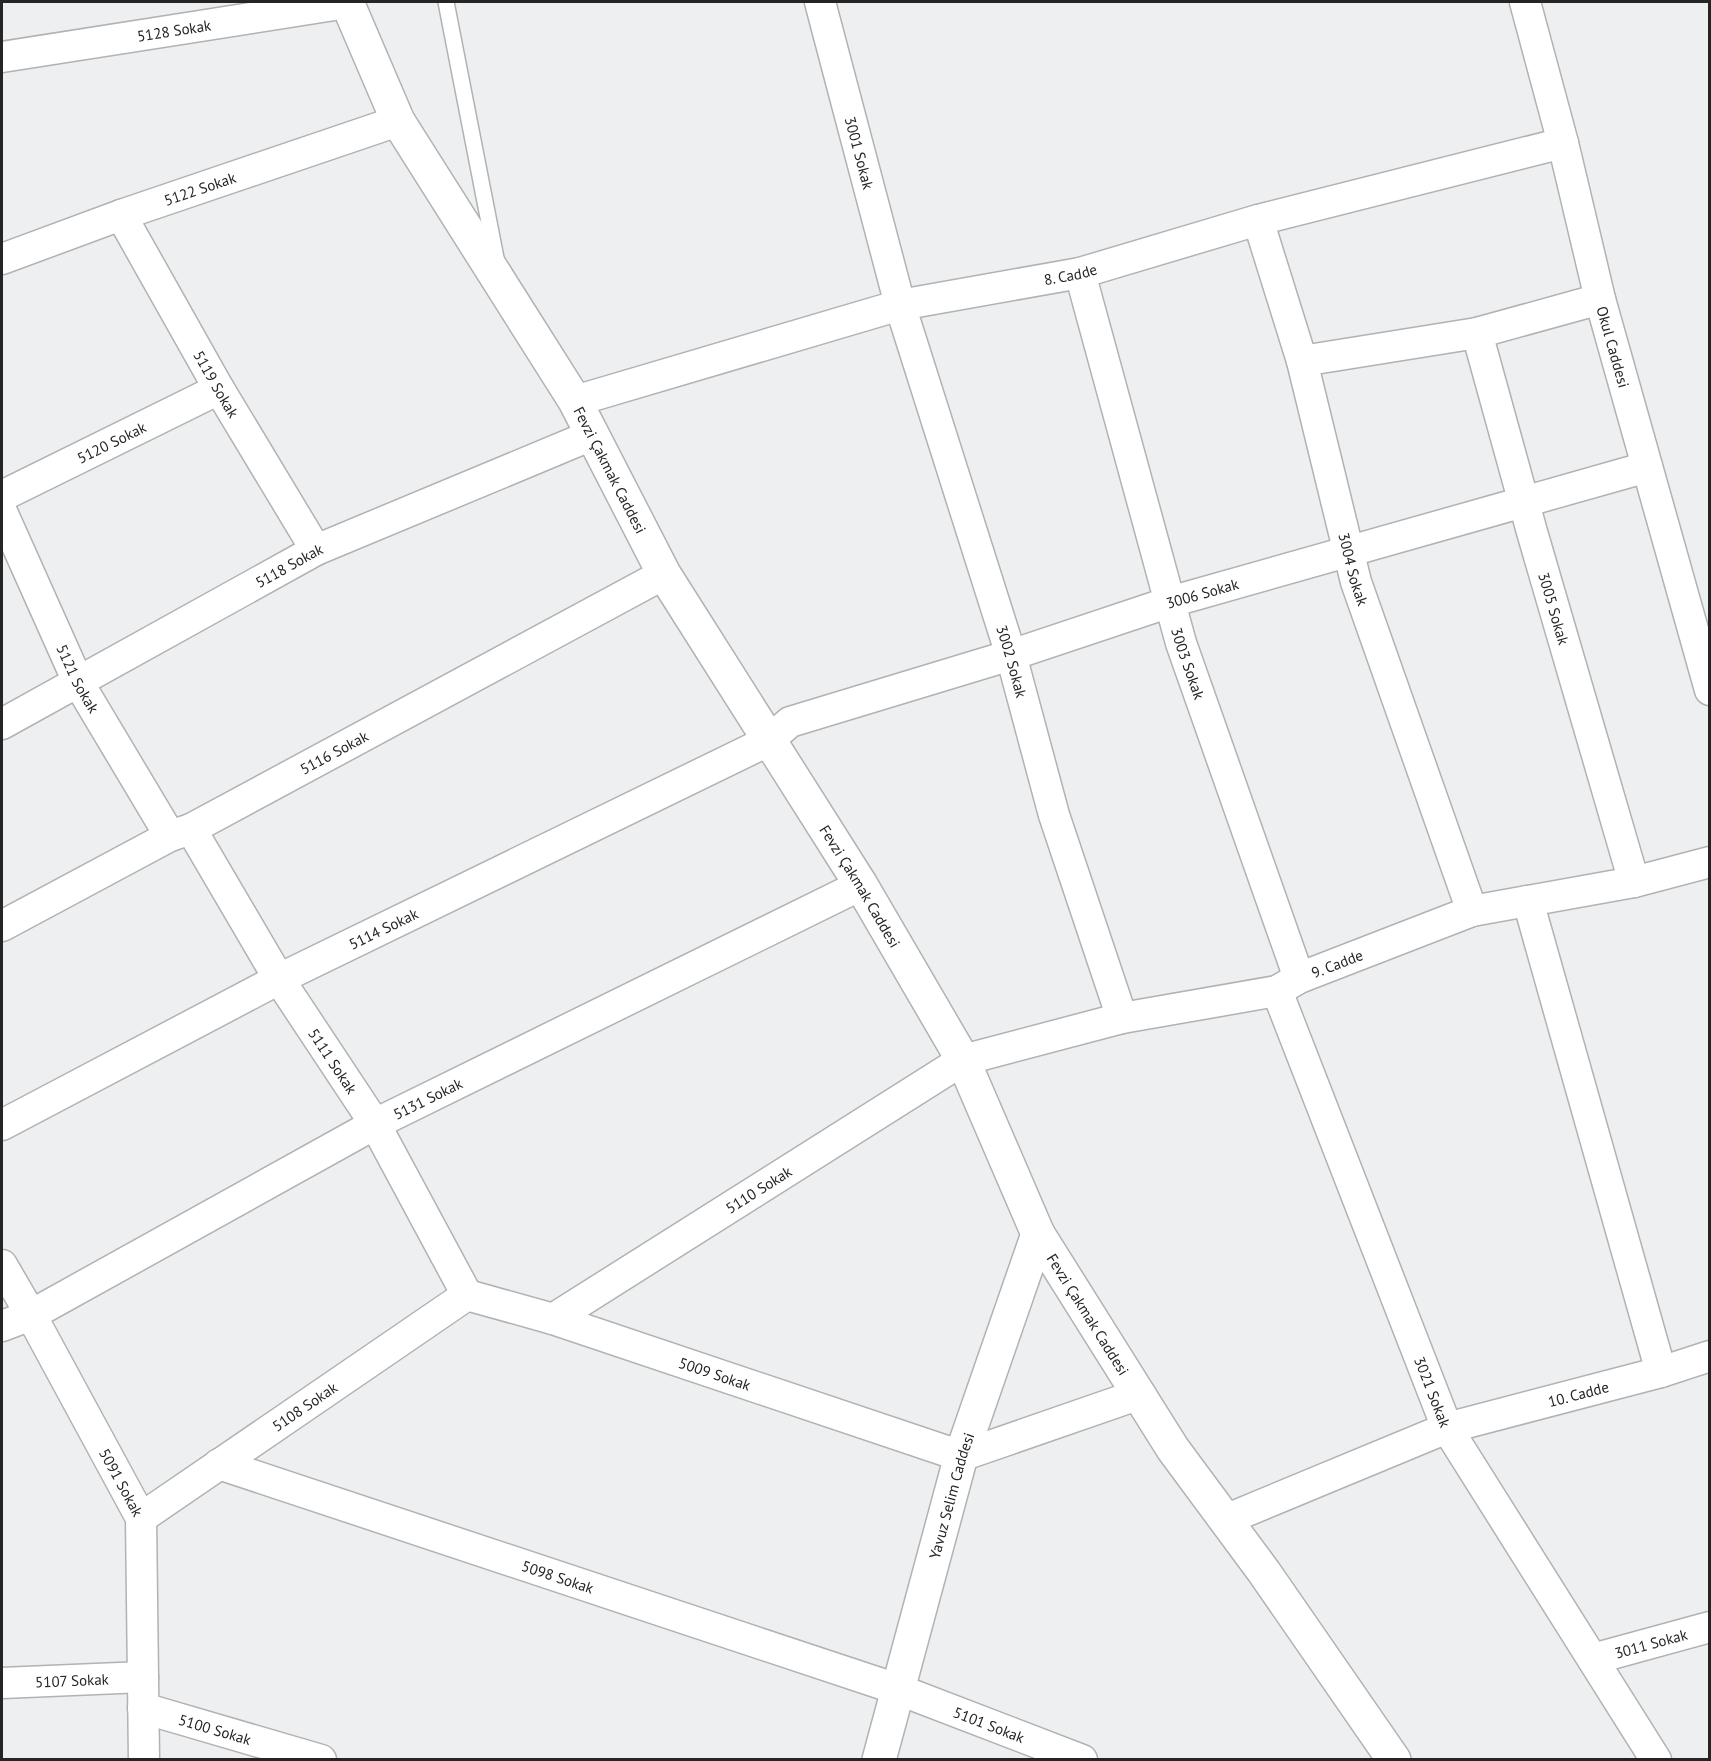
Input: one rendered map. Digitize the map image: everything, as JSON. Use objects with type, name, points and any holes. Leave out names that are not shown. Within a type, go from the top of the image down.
[{"type":"street","name":"Fevzi Çakmak Caddesi","points":[[347,2],[398,121],[575,401],[664,574],[861,885],[963,1060],[1038,1234],[1173,1449],[1264,1572],[1395,1760]]},
{"type":"street","name":"5128 Sokak","points":[[2,57],[347,2]]},
{"type":"street","name":"3001 Sokak","points":[[820,2],[900,305]]},
{"type":"street","name":"Okul Caddesi","points":[[1525,2],[1563,143],[1600,299],[1710,690]]},
{"type":"street","name":"5122 Sokak","points":[[2,259],[121,215],[398,121]]},
{"type":"street","name":"8. Cadde","points":[[575,401],[900,305],[1080,273],[1258,220],[1563,143]]},
{"type":"street","name":"5119 Sokak","points":[[121,215],[219,389],[316,550]]},
{"type":"street","name":"3004 Sokak","points":[[1258,220],[1302,361],[1360,593],[1472,910]]},
{"type":"street","name":"3003 Sokak","points":[[1080,273],[1181,643],[1288,985]]},
{"type":"street","points":[[1302,361],[1477,333],[1600,299]]},
{"type":"street","name":"3002 Sokak","points":[[900,305],[1011,655],[1054,815],[1122,1018]]},
{"type":"street","name":"3005 Sokak","points":[[1477,333],[1523,502],[1634,882]]},
{"type":"street","name":"5120 Sokak","points":[[2,496],[219,389]]},
{"type":"street","name":"5118 Sokak","points":[[2,724],[316,550],[592,435]]},
{"type":"street","name":"3006 Sokak","points":[[768,741],[790,722],[1011,655],[1170,602],[1647,467]]},
{"type":"street","name":"5121 Sokak","points":[[2,512],[78,682],[181,833]]},
{"type":"street","name":"5116 Sokak","points":[[2,926],[181,833],[664,574]]},
{"type":"street","name":"5114 Sokak","points":[[2,1125],[279,979],[768,741]]},
{"type":"street","name":"5111 Sokak","points":[[181,833],[375,1124],[467,1295]]},
{"type":"street","name":"9. Cadde","points":[[963,1060],[1122,1018],[1288,985],[1472,910],[1634,882],[1710,862]]},
{"type":"street","name":"5131 Sokak","points":[[2,1326],[31,1315],[375,1124],[861,885]]},
{"type":"street","points":[[1528,901],[1661,1372]]},
{"type":"street","name":"3021 Sokak","points":[[1288,985],[1447,1428],[1656,1759]]},
{"type":"street","name":"5110 Sokak","points":[[553,1319],[963,1060]]},
{"type":"street","name":"Yavuz Selim Caddesi","points":[[879,1760],[961,1456],[1038,1234]]},
{"type":"street","name":"5091 Sokak","points":[[2,1265],[141,1518],[144,1760]]},
{"type":"street","name":"5009 Sokak","points":[[467,1295],[553,1319],[961,1456]]},
{"type":"street","name":"5108 Sokak","points":[[141,1518],[467,1295]]},
{"type":"street","name":"10. Cadde","points":[[1225,1520],[1447,1428],[1661,1372],[1710,1356]]},
{"type":"street","points":[[961,1456],[1140,1394]]},
{"type":"street","name":"5098 Sokak","points":[[219,1464],[897,1689]]},
{"type":"street","name":"3011 Sokak","points":[[1593,1659],[1710,1628]]},
{"type":"street","name":"5107 Sokak","points":[[2,1683],[143,1677]]},
{"type":"street","name":"5101 Sokak","points":[[897,1689],[1082,1760]]},
{"type":"street","name":"5100 Sokak","points":[[143,1708],[321,1760]]},
{"type":"lane","points":[[446,2],[501,285]]}]
